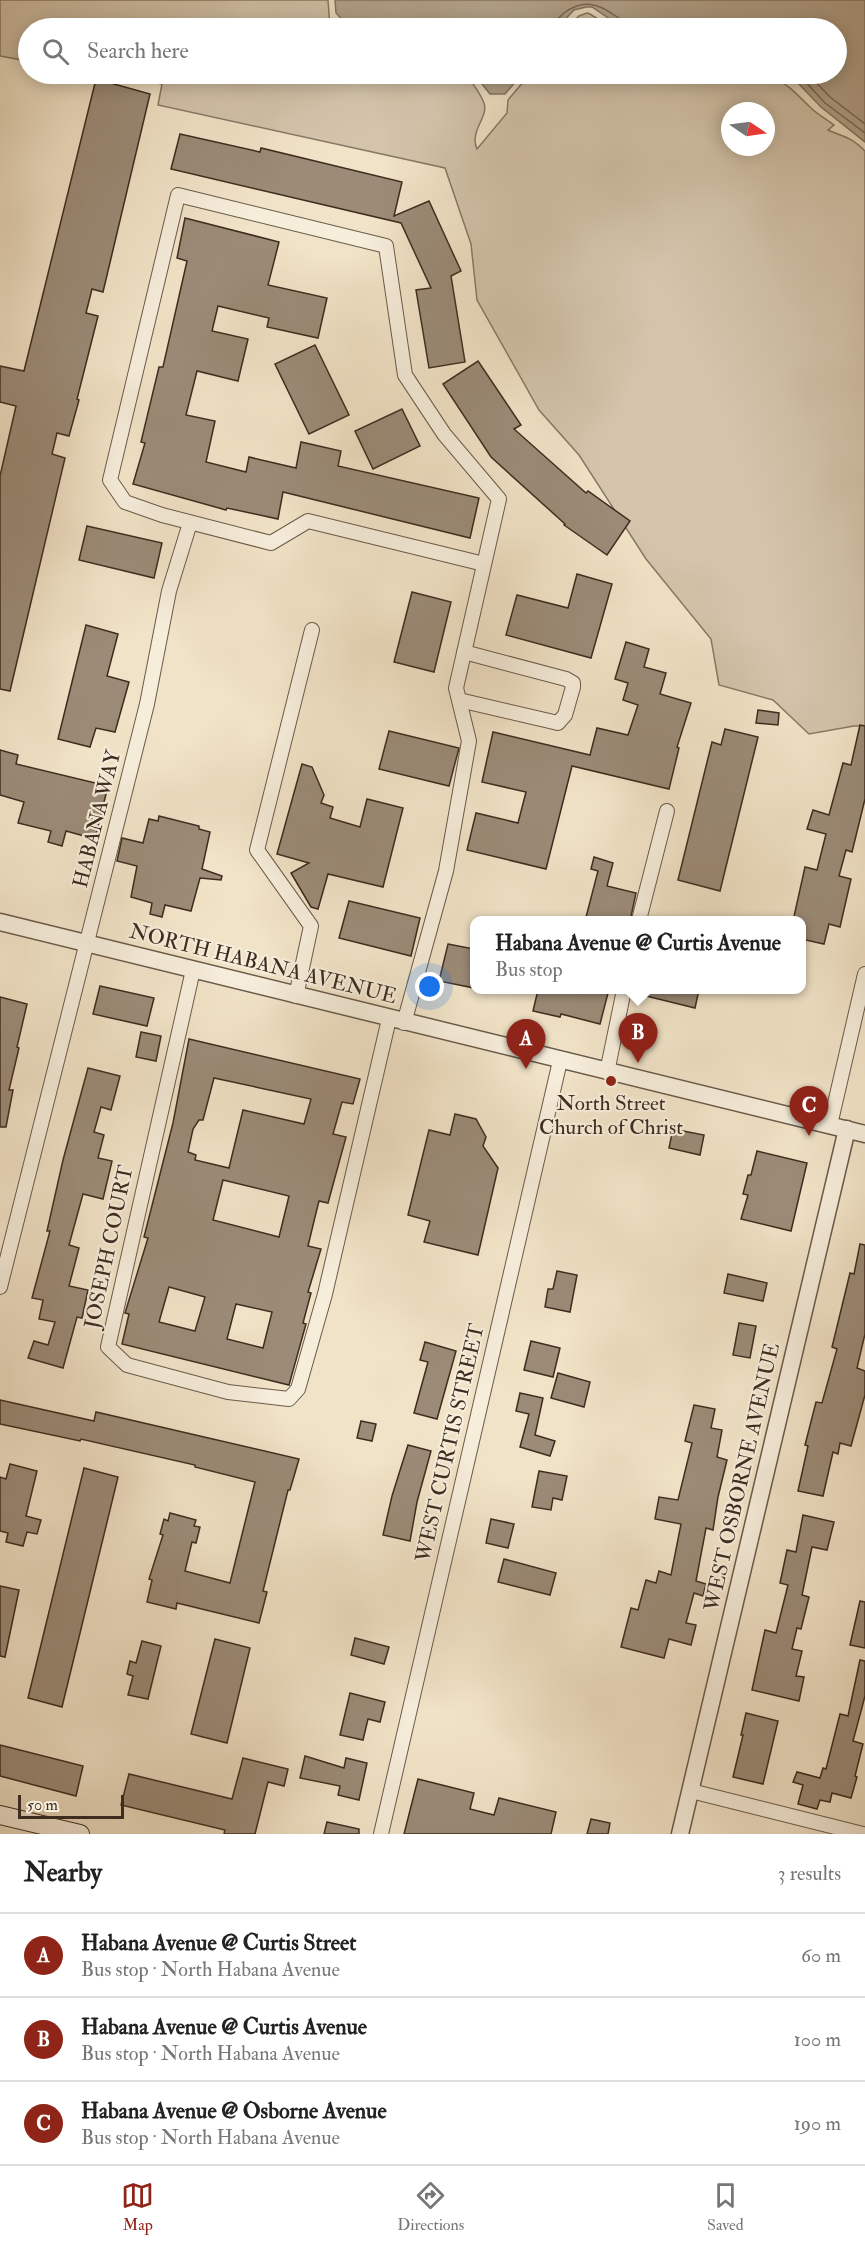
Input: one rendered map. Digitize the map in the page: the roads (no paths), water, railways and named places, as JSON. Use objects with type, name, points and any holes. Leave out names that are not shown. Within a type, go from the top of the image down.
[{"type":"main road","points":[[0,1815],[80,1834]]},
{"type":"street","points":[[397,1021],[446,871],[470,741],[456,688],[499,499],[444,434],[405,375],[386,246],[178,195],[110,480],[125,502],[190,523],[271,543],[308,520],[484,564]]},
{"type":"street","name":"HABANA WAY","points":[[0,1287],[147,705],[169,591],[190,523]]},
{"type":"street","points":[[296,996],[311,926],[257,850],[312,630]]},
{"type":"street","points":[[459,700],[558,723],[565,715],[573,687],[573,683],[566,679],[464,652]]},
{"type":"street","points":[[640,916],[667,811]]},
{"type":"street","name":"NORTH HABANA AVENUE","points":[[0,922],[865,1134]]},
{"type":"street","name":"JOSEPH COURT","points":[[193,970],[108,1347],[127,1365],[228,1392],[289,1399],[298,1389],[397,1021]]},
{"type":"street","points":[[830,1125],[865,974]]},
{"type":"street","points":[[607,1072],[623,994]]},
{"type":"street","name":"WEST CURTIS STREET","points":[[381,1834],[560,1061]]},
{"type":"street","name":"WEST OSBORNE AVENUE","points":[[680,1834],[847,1130]]},
{"type":"street","points":[[691,1791],[863,1834]]},
{"type":"water","points":[[335,0],[865,0],[865,142],[821,107],[799,84],[847,84],[847,18],[608,18],[592,7],[574,10],[566,18],[341,18],[336,13]]},
{"type":"water","points":[[482,84],[514,84],[505,94],[490,94]]},
{"type":"place","name":"Habana Avenue @ Curtis Avenue","points":[[638,1063]]},
{"type":"place","name":"Habana Avenue @ Curtis Street","points":[[526,1069]]},
{"type":"place","name":"North Street Church of Christ","points":[[611,1081]]},
{"type":"place","name":"Habana Avenue @ Osborne Avenue","points":[[809,1136]]}]
